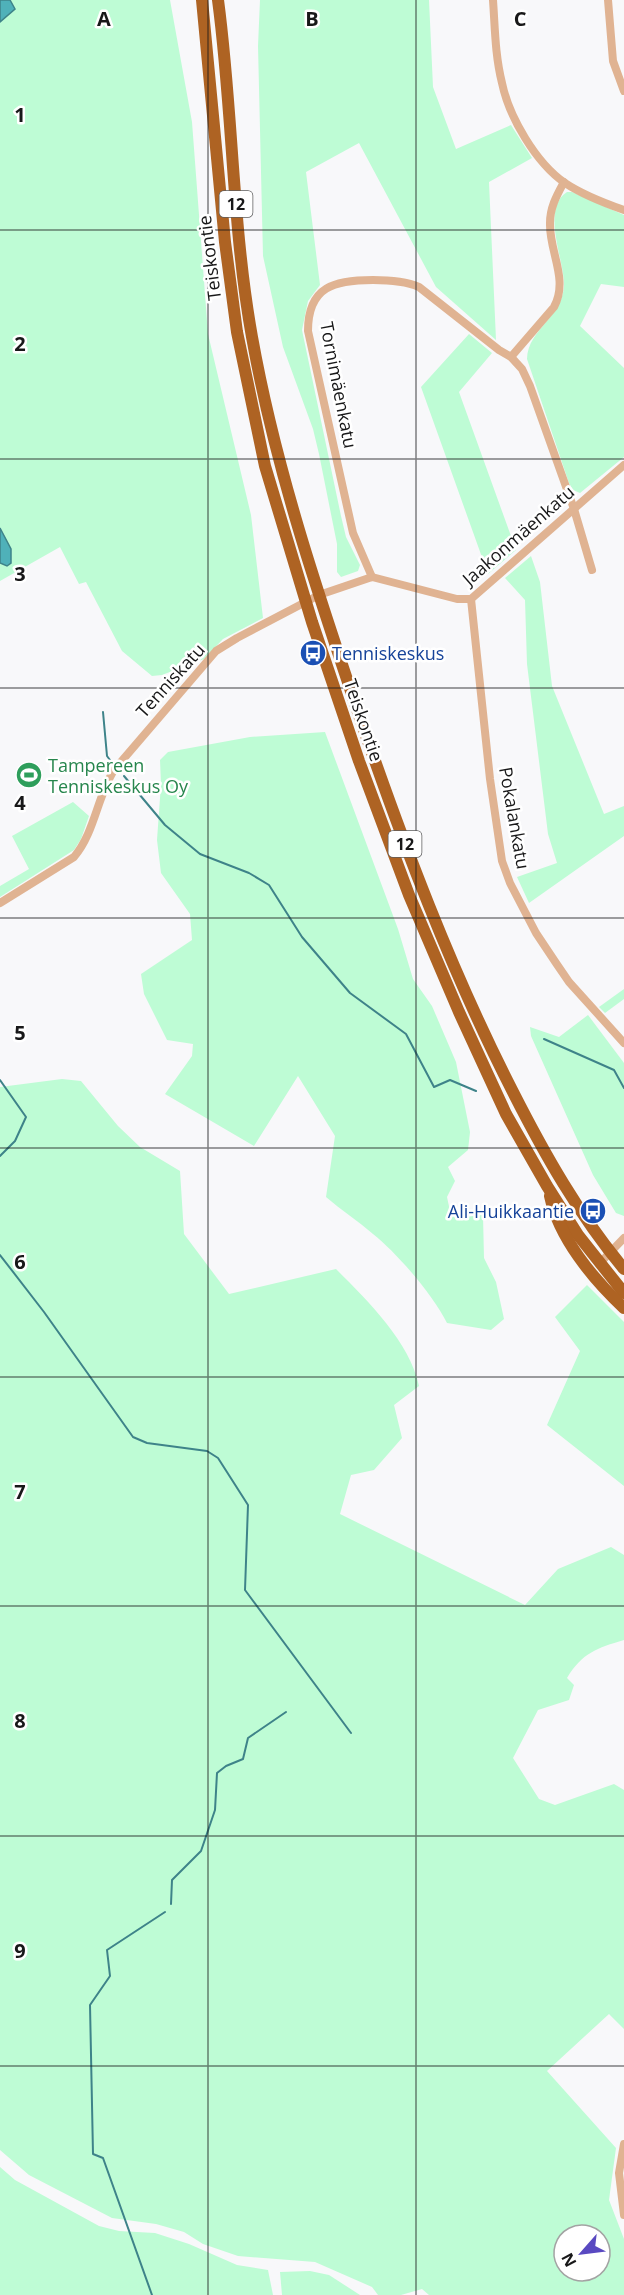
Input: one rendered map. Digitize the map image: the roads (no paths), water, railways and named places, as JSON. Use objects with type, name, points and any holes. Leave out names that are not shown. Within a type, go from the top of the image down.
[{"type":"highway","name":"Teiskontie","points":[[202,0],[225,242],[237,332],[265,466],[306,602],[359,761],[409,895],[459,1012],[506,1114],[547,1186],[599,1264],[624,1293]]},
{"type":"highway","name":"Teiskontie","points":[[218,0],[237,216],[252,338],[282,469],[320,595],[383,785],[421,887],[467,997],[538,1142],[569,1195],[624,1269]]},
{"type":"highway","name":"12","points":[[547,1186],[553,1211],[575,1249],[597,1282],[624,1308]]},
{"type":"street","points":[[493,0],[495,48],[513,116],[540,158],[564,182],[591,197],[624,210]]},
{"type":"street","points":[[608,0],[613,61],[624,91]]},
{"type":"street","points":[[511,357],[554,307],[559,297],[559,276],[550,223],[554,199],[564,182]]},
{"type":"street","name":"Tornimäenkatu","points":[[372,577],[353,533],[308,331],[309,316],[316,296],[335,283],[350,280],[380,280],[419,287],[511,357],[522,369],[574,509],[592,570]]},
{"type":"street","name":"Jaakonmäenkatu","points":[[372,577],[457,599],[471,599],[624,465]]},
{"type":"street","points":[[320,595],[372,577]]},
{"type":"street","name":"Tenniskatu","points":[[0,903],[74,857],[82,848],[107,781],[114,770],[216,651],[320,595]]},
{"type":"street","name":"Pokalankatu","points":[[471,599],[490,779],[502,861],[510,883],[536,933],[556,963],[569,982],[624,1043]]},
{"type":"street","points":[[599,1264],[624,1238]]},
{"type":"street","points":[[624,2144],[619,2173],[624,2215]]},
{"type":"water","points":[[0,0],[10,0],[15,9],[0,22]]},
{"type":"water","points":[[0,528],[11,549],[11,563],[7,566],[0,563]]},
{"type":"waterway","points":[[103,712],[107,756],[113,764]]},
{"type":"waterway","points":[[124,776],[165,825],[200,854],[249,873],[269,885],[302,937],[350,993],[406,1034],[434,1087],[450,1080],[476,1091]]},
{"type":"waterway","points":[[544,1039],[614,1070],[624,1088]]},
{"type":"waterway","points":[[0,1080],[26,1117],[15,1141],[0,1156]]},
{"type":"waterway","points":[[0,1255],[44,1312],[133,1437],[147,1443],[207,1451],[218,1458],[248,1505],[245,1590],[351,1733]]},
{"type":"waterway","points":[[171,1904],[172,1880],[201,1851],[215,1810],[217,1773],[226,1766],[243,1759],[248,1738],[286,1712]]},
{"type":"waterway","points":[[152,2295],[103,2158],[93,2154],[90,2005],[110,1976],[107,1950],[165,1912]]},
{"type":"place","name":"Tenniskeskus","points":[[313,653]]},
{"type":"place","name":"Tampereen Tenniskeskus Oy","points":[[29,775]]},
{"type":"place","name":"Ali-Huikkaantie","points":[[593,1211]]}]
